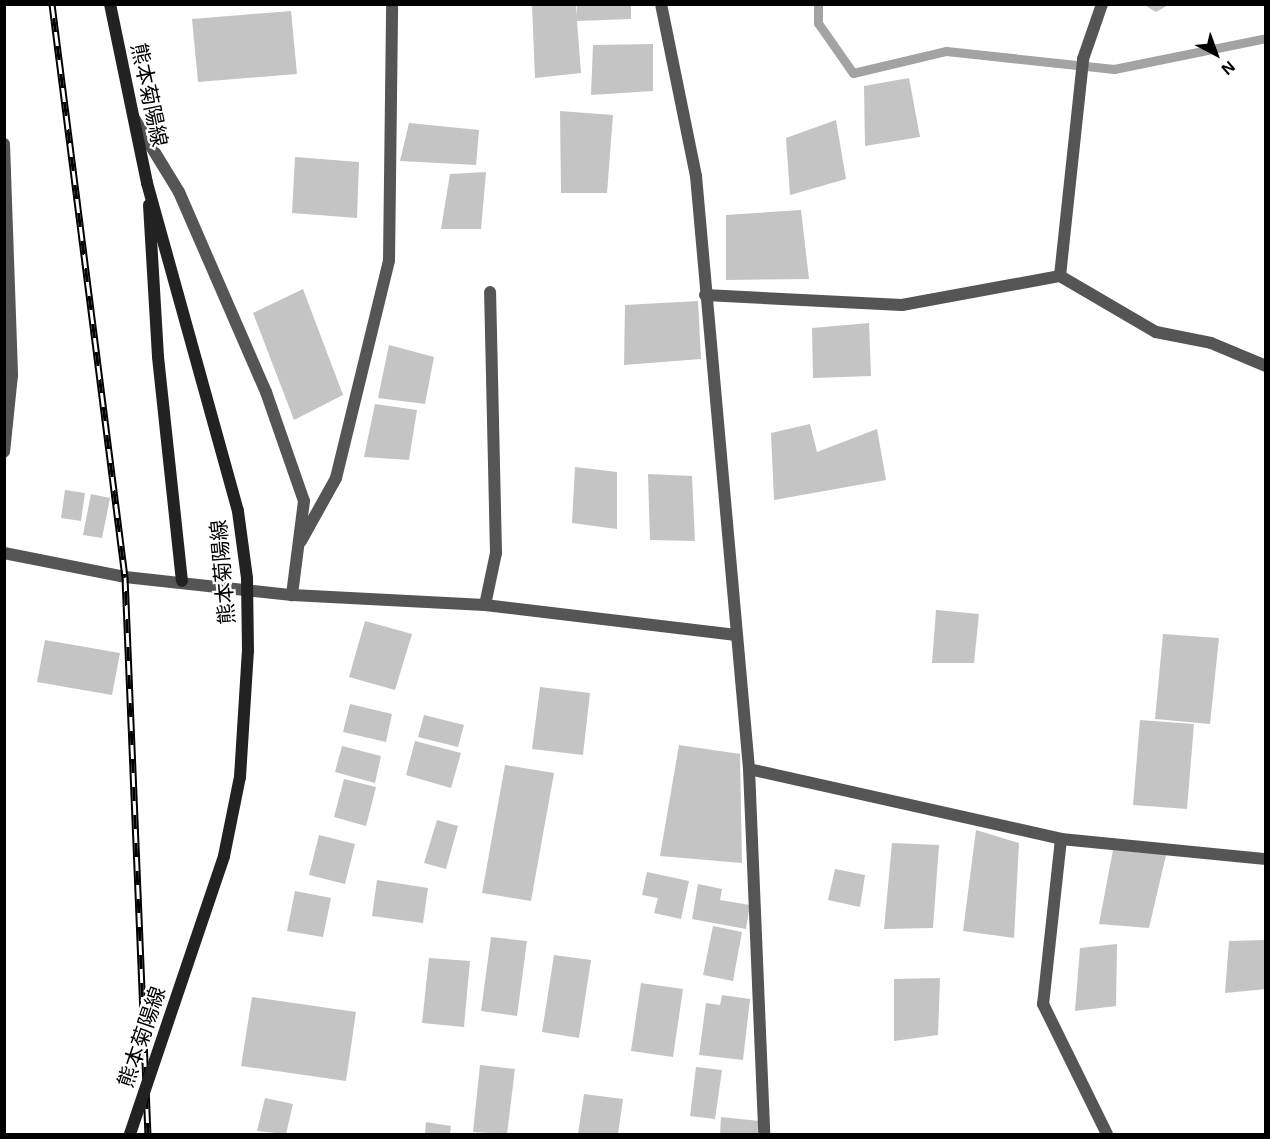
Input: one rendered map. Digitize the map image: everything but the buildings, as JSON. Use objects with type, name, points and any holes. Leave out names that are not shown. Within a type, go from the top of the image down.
[{"type":"main road","name":"熊本菊陽線","points":[[110,4],[147,183],[238,510],[247,578],[248,651],[240,777],[224,856],[130,1134]]},
{"type":"main road","points":[[147,183],[158,357],[182,580]]},
{"type":"street","points":[[301,541],[336,478],[389,261],[392,4]]},
{"type":"street","points":[[662,4],[696,176],[748,769],[764,1134]]},
{"type":"street","points":[[1060,276],[1083,59],[1102,4]]},
{"type":"street","points":[[134,119],[179,192],[266,392],[304,501],[301,541],[292,595]]},
{"type":"street","points":[[4,144],[12,375],[4,452]]},
{"type":"street","points":[[705,295],[902,305],[1060,276],[1156,332],[1212,343],[1266,366]]},
{"type":"street","points":[[485,605],[496,553],[490,292]]},
{"type":"street","points":[[4,553],[125,576],[182,580],[292,595],[485,605],[736,635]]},
{"type":"street","points":[[748,769],[1061,839],[1266,859]]},
{"type":"street","points":[[1061,839],[1043,1004],[1107,1134]]},
{"type":"waterway","points":[[818,4],[818,23],[853,73],[946,51],[1114,69],[1266,38]]},
{"type":"railway","points":[[52,4],[125,577],[148,1134]]}]
